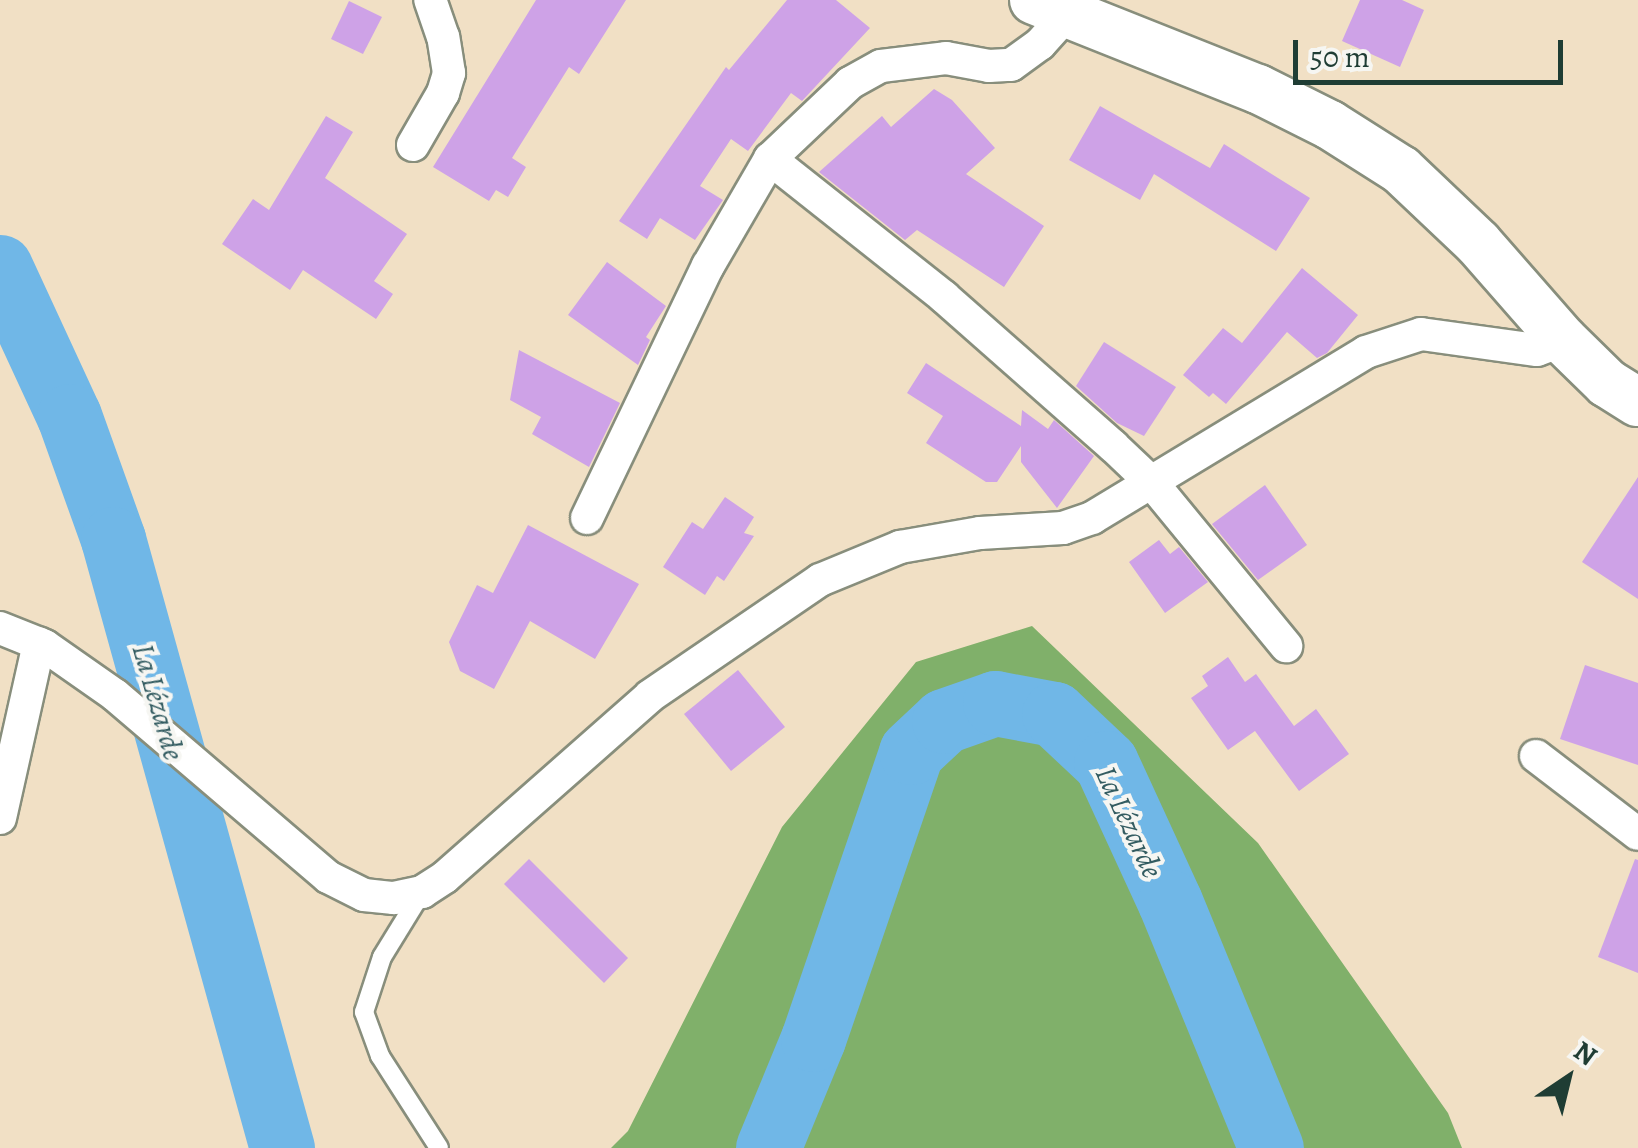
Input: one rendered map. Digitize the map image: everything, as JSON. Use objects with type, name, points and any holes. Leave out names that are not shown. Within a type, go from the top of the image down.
[{"type":"main road","points":[[1051,6],[1258,90],[1330,125],[1401,170],[1478,243],[1607,383],[1638,402]]},
{"type":"street","points":[[413,145],[444,93],[449,74],[446,47],[430,0]]},
{"type":"street","points":[[587,518],[708,266],[770,158],[850,84],[881,66],[946,58],[989,66],[1011,65],[1040,44],[1051,6]]},
{"type":"street","points":[[770,158],[944,297],[1153,484],[1286,646]]},
{"type":"street","points":[[0,628],[39,643],[116,695],[328,876],[364,895],[394,898],[422,892],[446,877],[650,696],[820,580],[900,547],[980,533],[1063,528],[1092,518],[1366,352],[1421,334],[1537,350],[1564,340]]},
{"type":"street","points":[[0,818],[39,643]]},
{"type":"street","points":[[1536,756],[1638,834]]},
{"type":"lane","points":[[422,892],[382,957],[364,1012],[380,1056],[439,1148]]},
{"type":"green space","points":[[1032,626],[1258,843],[1448,1113],[1462,1148],[611,1148],[628,1131],[782,827],[916,662]]},
{"type":"building","points":[[536,0],[626,0],[579,74],[569,67],[512,158],[526,167],[508,197],[496,190],[489,201],[433,167]]},
{"type":"building","points":[[787,0],[836,0],[870,28],[802,101],[791,93],[748,151],[731,139],[700,186],[723,200],[695,240],[660,218],[647,239],[619,221],[726,67],[729,70]]},
{"type":"building","points":[[1360,0],[1402,0],[1424,10],[1400,67],[1342,41]]},
{"type":"building","points":[[349,1],[382,17],[363,54],[331,39]]},
{"type":"building","points":[[934,89],[952,100],[995,148],[966,174],[1044,226],[1004,287],[917,230],[905,240],[819,172],[882,116],[891,127]]},
{"type":"building","points":[[1100,106],[1210,168],[1224,144],[1310,198],[1276,251],[1154,174],[1140,200],[1069,160]]},
{"type":"building","points":[[326,116],[353,132],[325,178],[407,234],[374,281],[393,294],[376,319],[303,270],[290,290],[222,244],[253,199],[269,210]]},
{"type":"building","points":[[607,262],[666,306],[646,337],[650,340],[638,365],[568,315]]},
{"type":"building","points":[[1302,268],[1358,315],[1327,353],[1317,358],[1287,332],[1226,404],[1213,393],[1209,397],[1183,375],[1223,328],[1242,343]]},
{"type":"building","points":[[1104,342],[1176,387],[1144,436],[1117,423],[1076,386]]},
{"type":"building","points":[[519,350],[620,403],[589,467],[532,434],[541,417],[510,400]]},
{"type":"building","points":[[926,363],[1021,426],[1022,410],[1048,429],[1054,420],[1094,456],[1057,508],[1021,462],[1021,446],[997,482],[986,482],[926,443],[943,416],[907,393]]},
{"type":"building","points":[[1638,477],[1638,599],[1582,562]]},
{"type":"building","points":[[1265,485],[1307,545],[1258,580],[1212,524]]},
{"type":"building","points":[[725,497],[754,517],[744,533],[754,536],[724,581],[717,576],[705,595],[663,567],[692,522],[703,529]]},
{"type":"building","points":[[528,525],[639,584],[595,659],[530,621],[494,689],[460,671],[449,642],[477,585],[493,593]]},
{"type":"building","points":[[1159,540],[1170,554],[1179,547],[1208,582],[1165,613],[1129,562]]},
{"type":"building","points":[[1228,657],[1245,682],[1256,674],[1294,726],[1316,709],[1349,754],[1299,791],[1255,731],[1228,750],[1191,698],[1208,686],[1202,676]]},
{"type":"building","points":[[1585,665],[1638,683],[1638,765],[1560,739]]},
{"type":"building","points":[[738,670],[785,727],[731,771],[684,714]]},
{"type":"building","points":[[529,859],[628,958],[604,983],[504,884]]},
{"type":"building","points":[[1635,859],[1638,860],[1638,973],[1598,957]]},
{"type":"waterway","name":"La Lézarde","points":[[0,267],[69,416],[113,539],[282,1148]]},
{"type":"waterway","name":"La Lézarde","points":[[768,1148],[813,1039],[911,752],[944,721],[995,703],[1054,714],[1106,763],[1170,902],[1271,1148]]}]
